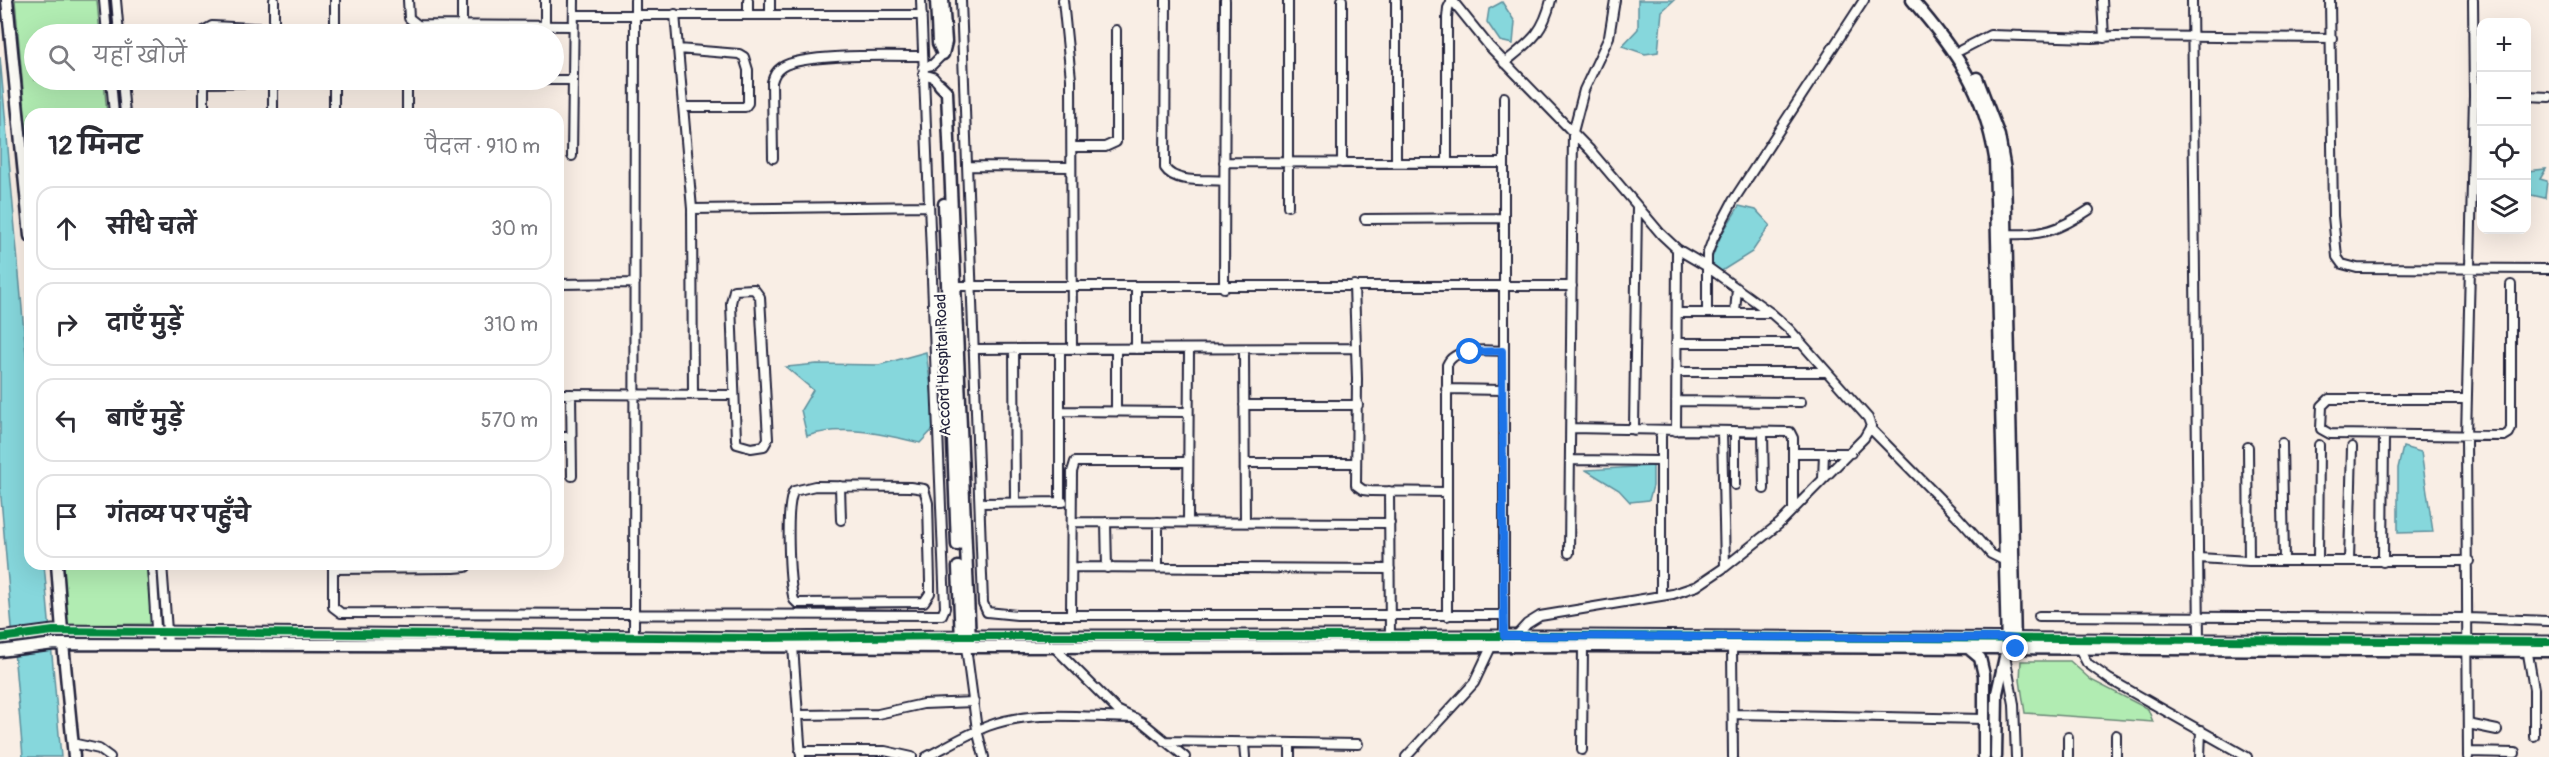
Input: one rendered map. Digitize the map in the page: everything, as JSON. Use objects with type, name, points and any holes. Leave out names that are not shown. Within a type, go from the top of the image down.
[{"type":"street","points":[[7,0],[24,174]]},
{"type":"street","points":[[104,0],[106,24]]},
{"type":"street","points":[[116,0],[118,24]]},
{"type":"street","points":[[274,0],[274,24]]},
{"type":"street","points":[[335,0],[335,24]]},
{"type":"street","points":[[408,0],[409,18],[417,24]]},
{"type":"street","points":[[462,0],[462,24]]},
{"type":"street","points":[[545,0],[545,24]]},
{"type":"street","points":[[572,156],[574,0]]},
{"type":"street","points":[[634,642],[635,0]]},
{"type":"street","points":[[748,0],[748,15]]},
{"type":"street","points":[[770,0],[770,14]]},
{"type":"street","points":[[333,570],[333,607],[341,613],[942,615],[945,608],[921,0]]},
{"type":"street","points":[[936,0],[938,43],[943,54]]},
{"type":"street","points":[[923,70],[943,54],[946,42],[943,0]]},
{"type":"street","points":[[961,0],[983,603],[987,612],[1006,615],[1503,615]]},
{"type":"street","points":[[1063,0],[1065,33],[1071,64],[1072,349]]},
{"type":"street","points":[[1167,0],[1165,168],[1168,172],[1182,178],[1224,181]]},
{"type":"street","points":[[1224,288],[1225,0]]},
{"type":"street","points":[[1288,0],[1288,206]]},
{"type":"street","points":[[1342,0],[1342,163]]},
{"type":"street","points":[[1396,0],[1396,162]]},
{"type":"street","points":[[1447,162],[1447,18],[1452,0],[1504,63],[1573,132],[1677,249],[1707,266],[1771,313],[1868,418],[1871,429],[1991,554],[2005,561]]},
{"type":"street","points":[[1504,63],[1537,35],[1546,18],[1551,0]]},
{"type":"street","points":[[1569,553],[1573,132],[1584,90],[1609,37],[1615,0]]},
{"type":"street","points":[[1707,313],[1707,266],[1713,239],[1733,201],[1864,0]]},
{"type":"street","points":[[1912,0],[1952,47],[1963,64],[1992,139],[1995,158],[2005,561],[2016,757]]},
{"type":"street","points":[[1922,0],[1961,50],[1983,93],[1999,136],[2005,170],[2010,646],[1997,693],[1996,757]]},
{"type":"street","points":[[2102,0],[2104,38]]},
{"type":"street","points":[[2192,0],[2199,639]]},
{"type":"street","points":[[2330,0],[2333,216],[2337,257],[2342,264],[2357,268],[2549,269]]},
{"type":"street","points":[[2472,0],[2477,96],[2466,399],[2469,561],[2468,755],[2515,753]]},
{"type":"street","points":[[675,14],[692,209],[693,394]]},
{"type":"street","points":[[574,15],[922,15]]},
{"type":"street","points":[[564,26],[573,26]]},
{"type":"street","points":[[1072,147],[1105,147],[1116,142],[1116,30]]},
{"type":"street","points":[[1961,50],[1990,35],[2104,38],[2332,38]]},
{"type":"street","points":[[678,49],[739,54],[744,57],[748,70],[748,103],[745,107],[683,107]]},
{"type":"street","points":[[773,158],[772,82],[774,74],[780,68],[788,64],[833,57],[923,56]]},
{"type":"street","points":[[923,70],[940,85],[965,636],[977,730],[984,757]]},
{"type":"street","points":[[564,80],[573,80]]},
{"type":"street","name":"Accord Hospital Road","points":[[940,85],[947,92],[965,636]]},
{"type":"street","points":[[112,90],[113,108]]},
{"type":"street","points":[[123,90],[124,108]]},
{"type":"street","points":[[204,90],[204,108]]},
{"type":"street","points":[[273,90],[273,108]]},
{"type":"street","points":[[334,90],[334,108]]},
{"type":"street","points":[[407,90],[407,108]]},
{"type":"street","points":[[2531,96],[2549,97]]},
{"type":"street","points":[[1504,97],[1502,351],[1504,636]]},
{"type":"street","points":[[1224,162],[1504,163]]},
{"type":"street","points":[[967,166],[1071,167]]},
{"type":"street","points":[[692,209],[929,206]]},
{"type":"street","points":[[1635,430],[1637,206]]},
{"type":"street","points":[[2006,234],[2042,234],[2072,221],[2089,210]]},
{"type":"street","points":[[1365,219],[1504,218]]},
{"type":"street","points":[[1676,431],[1677,249]]},
{"type":"street","points":[[564,284],[635,283]]},
{"type":"street","points":[[955,286],[1224,288],[1354,285],[1572,286]]},
{"type":"street","points":[[1354,285],[1358,405],[1355,480],[1358,488],[1446,492]]},
{"type":"street","points":[[2466,399],[2329,399],[2324,401],[2321,429],[2324,432],[2384,435],[2504,436],[2511,428],[2511,285]]},
{"type":"street","points":[[1136,287],[1136,349]]},
{"type":"street","points":[[1735,313],[1737,288]]},
{"type":"street","points":[[739,289],[754,289],[760,297],[764,345],[768,439],[764,446],[751,448],[737,444],[733,395],[732,292],[739,289]]},
{"type":"street","points":[[1677,313],[1771,313]]},
{"type":"street","points":[[1676,343],[1800,343]]},
{"type":"street","points":[[973,348],[1356,348]]},
{"type":"street","points":[[1014,349],[1015,502]]},
{"type":"street","points":[[1060,349],[1060,502]]},
{"type":"street","points":[[1116,349],[1116,411]]},
{"type":"street","points":[[1188,522],[1189,349]]},
{"type":"street","points":[[1244,349],[1245,522]]},
{"type":"street","points":[[1447,615],[1447,365],[1458,353],[1502,351]]},
{"type":"street","points":[[1676,372],[1826,372]]},
{"type":"street","points":[[1446,389],[1503,390]]},
{"type":"street","points":[[564,394],[733,395]]},
{"type":"street","points":[[571,394],[572,476]]},
{"type":"street","points":[[1676,401],[1801,402]]},
{"type":"street","points":[[1244,405],[1358,405]]},
{"type":"street","points":[[1060,411],[1188,412]]},
{"type":"street","points":[[1571,428],[1790,432],[1793,438],[1794,453],[1793,510]]},
{"type":"street","points":[[1516,636],[1527,624],[1540,616],[1661,596],[1697,586],[1769,532],[1851,453],[1871,429]]},
{"type":"street","points":[[1661,430],[1661,596]]},
{"type":"street","points":[[1722,432],[1725,567]]},
{"type":"street","points":[[1735,432],[1735,484]]},
{"type":"street","points":[[1763,432],[1764,489]]},
{"type":"street","points":[[2383,562],[2384,435]]},
{"type":"street","points":[[564,437],[571,437]]},
{"type":"street","points":[[2282,443],[2284,561]]},
{"type":"street","points":[[2318,561],[2319,445]]},
{"type":"street","points":[[2248,447],[2249,561]]},
{"type":"street","points":[[2349,561],[2352,447]]},
{"type":"street","points":[[1794,453],[1851,453]]},
{"type":"street","points":[[1823,479],[1824,453]]},
{"type":"street","points":[[1571,460],[1660,462]]},
{"type":"street","points":[[1071,614],[1072,467],[1075,462],[1188,462]]},
{"type":"street","points":[[1245,463],[1356,463]]},
{"type":"street","points":[[840,486],[841,520]]},
{"type":"street","points":[[806,487],[920,487],[927,496],[930,582],[927,598],[919,603],[856,602],[797,603],[792,596],[790,496],[794,491],[806,487]]},
{"type":"street","points":[[1389,491],[1390,636]]},
{"type":"street","points":[[980,503],[1072,501]]},
{"type":"street","points":[[1072,522],[1389,523]]},
{"type":"street","points":[[1106,522],[1107,568]]},
{"type":"street","points":[[1158,522],[1158,568]]},
{"type":"street","points":[[2199,558],[2249,561],[2469,561]]},
{"type":"street","points":[[1072,567],[1390,569]]},
{"type":"street","points":[[57,570],[58,631]]},
{"type":"street","points":[[153,570],[163,644]]},
{"type":"street","points":[[162,570],[162,633]]},
{"type":"street","points":[[856,602],[856,615]]},
{"type":"street","points":[[2039,616],[2468,618],[2549,621]]},
{"type":"street","points":[[5,638],[58,631],[794,646],[966,647],[1968,648],[2199,639],[2527,646],[2549,642]]},
{"type":"street","points":[[0,651],[59,644],[634,642],[965,636],[1516,636],[2079,648],[2469,645]]},
{"type":"street","points":[[59,644],[74,757]]},
{"type":"street","points":[[794,646],[801,754],[885,751],[912,757]]},
{"type":"street","points":[[1406,757],[1474,684],[1491,646]]},
{"type":"street","points":[[1582,750],[1583,646]]},
{"type":"street","points":[[2527,646],[2549,651]]},
{"type":"street","points":[[2527,646],[2535,699],[2534,736]]},
{"type":"street","points":[[1054,647],[1102,698],[1122,713],[1135,718],[1185,757]]},
{"type":"street","points":[[1732,647],[1733,757]]},
{"type":"street","points":[[1968,648],[1977,654],[1983,664],[1984,757]]},
{"type":"street","points":[[2079,648],[2083,658],[2094,668],[2247,757]]},
{"type":"street","points":[[798,715],[878,714],[923,704],[974,702]]},
{"type":"street","points":[[1733,714],[1984,719]]},
{"type":"street","points":[[926,757],[977,730],[999,722],[1022,718],[1135,718]]},
{"type":"street","points":[[2468,724],[2497,729]]},
{"type":"street","points":[[2200,757],[2201,730]]},
{"type":"street","points":[[2116,735],[2116,757]]},
{"type":"street","points":[[2068,737],[2068,757]]},
{"type":"street","points":[[1164,741],[1358,744]]},
{"type":"street","points":[[72,743],[99,749],[110,757]]},
{"type":"street","points":[[1244,743],[1245,757]]},
{"type":"street","points":[[1290,743],[1290,757]]},
{"type":"green space","points":[[15,0],[97,0],[99,24],[24,24],[24,90],[105,90],[106,108],[25,108]]},
{"type":"green space","points":[[63,570],[147,570],[152,624],[68,625]]},
{"type":"green space","points":[[2021,661],[2070,661],[2091,680],[2148,709],[2153,722],[2025,713],[2020,680]]},
{"type":"water","points":[[1638,0],[1674,0],[1662,11],[1658,52],[1645,54],[1622,46],[1638,29]]},
{"type":"water","points":[[1502,2],[1515,22],[1513,44],[1500,41],[1487,22],[1489,9]]},
{"type":"water","points":[[0,57],[24,331],[24,570],[45,570],[61,757],[23,757],[0,486]]},
{"type":"water","points":[[2546,169],[2540,179],[2547,181],[2545,198],[2531,195],[2531,171]]},
{"type":"water","points":[[1739,206],[1756,210],[1770,225],[1752,252],[1720,272],[1710,263],[1721,235]]},
{"type":"water","points":[[926,352],[936,426],[920,443],[878,434],[849,431],[821,432],[807,436],[801,410],[813,390],[786,367],[817,364],[879,365]]},
{"type":"water","points":[[2403,447],[2421,452],[2433,532],[2398,533],[2398,468]]},
{"type":"water","points":[[1653,466],[1653,486],[1649,500],[1630,502],[1619,490],[1586,470]]},
{"type":"cycle path","points":[[0,638],[53,631],[760,638],[1586,636],[2549,642]]},
{"type":"route","points":[[1470,352],[1502,351],[1504,636],[2007,638],[2015,639],[2016,649]]}]
